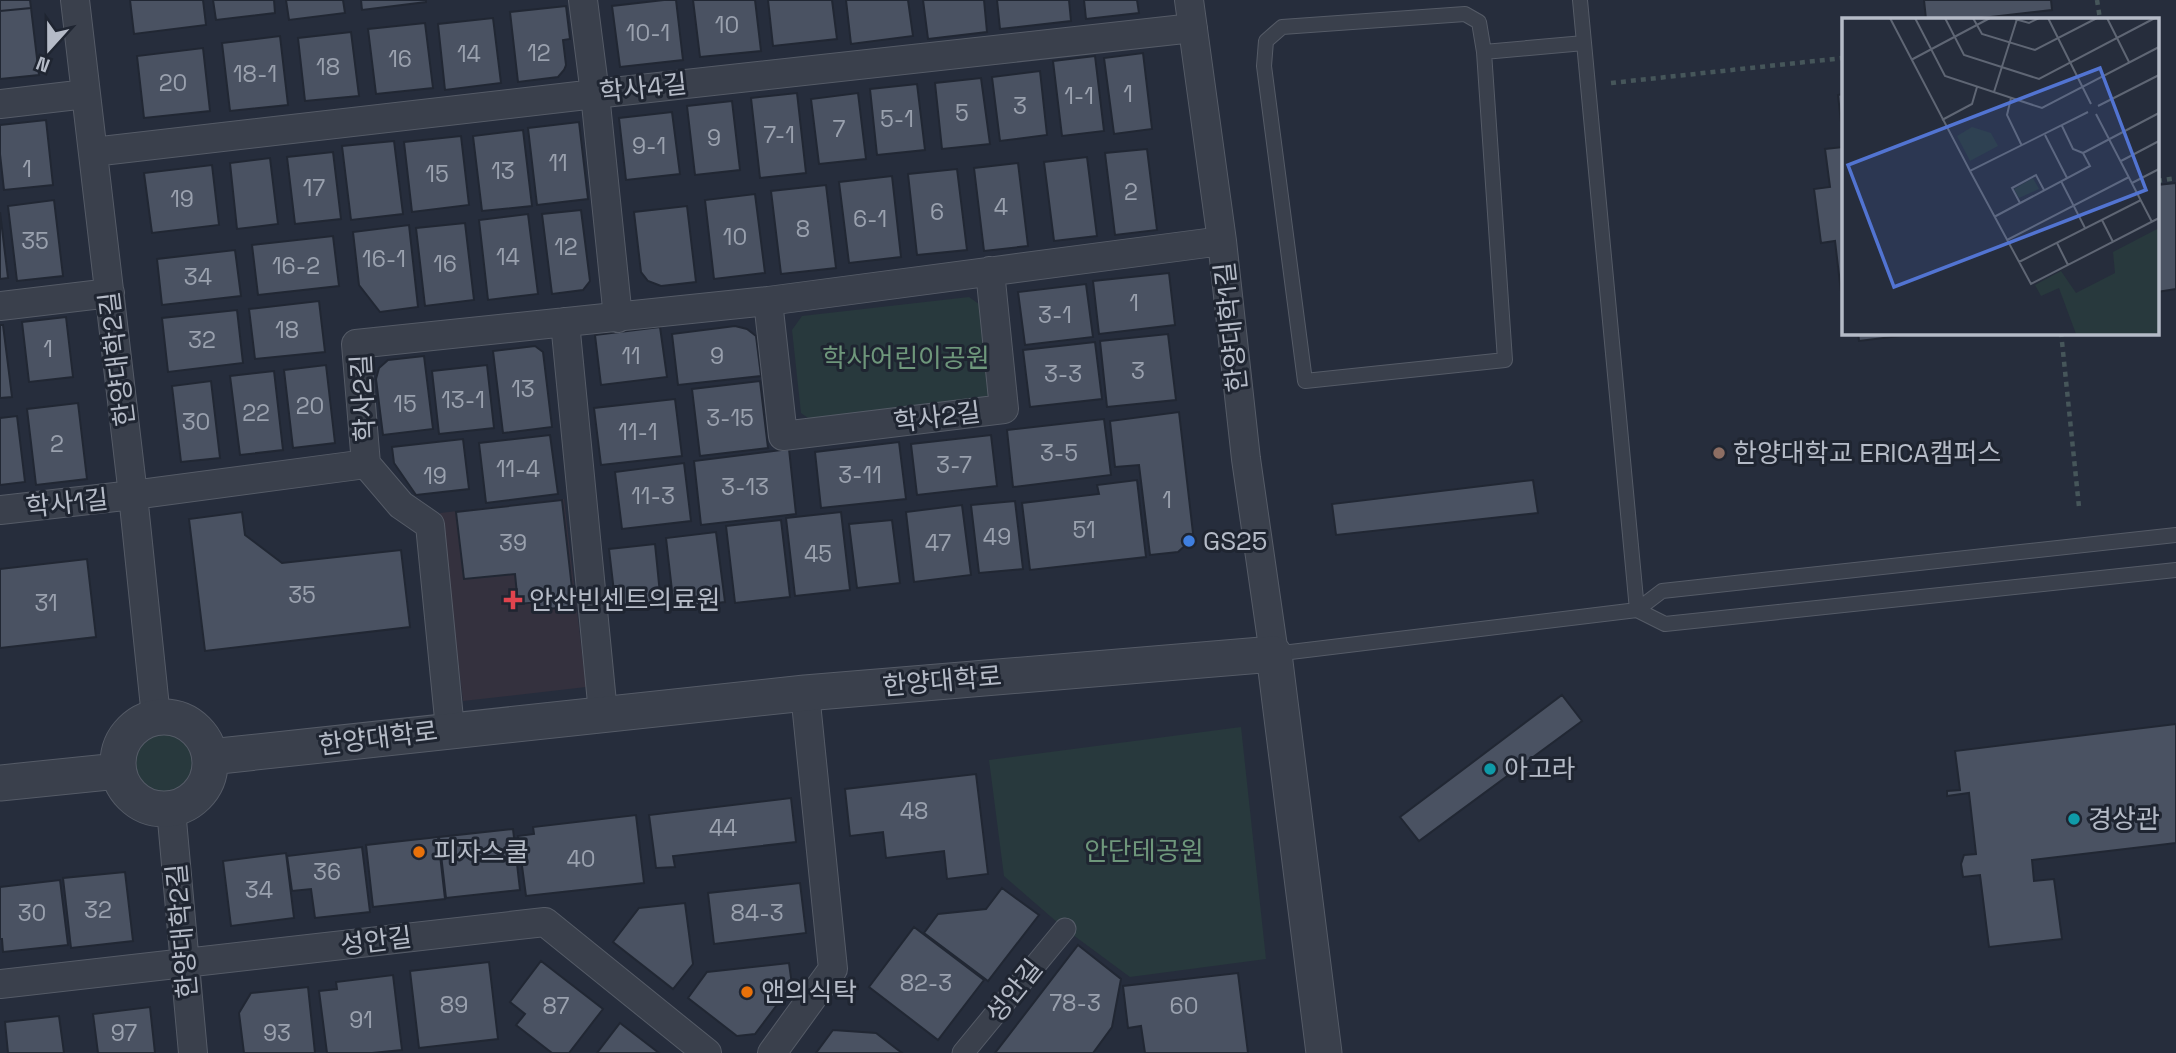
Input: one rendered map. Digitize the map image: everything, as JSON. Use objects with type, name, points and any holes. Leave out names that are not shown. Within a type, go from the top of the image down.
[{"type":"street","name":"한양대학2길","points":[[75,0],[156,717]]},
{"type":"street","points":[[583,0],[596,94],[618,318]]},
{"type":"street","name":"한양대학1길","points":[[1189,0],[1222,241],[1246,459],[1274,654]]},
{"type":"street","name":"학사4길","points":[[93,152],[1193,28]]},
{"type":"street","points":[[0,104],[86,94]]},
{"type":"street","name":"학사2길","points":[[133,495],[366,464],[356,344],[768,302],[1222,241]]},
{"type":"street","name":"학사2길","points":[[768,302],[783,436],[1004,410],[990,271]]},
{"type":"street","points":[[0,306],[110,293]]},
{"type":"street","points":[[565,322],[603,713]]},
{"type":"street","points":[[366,464],[401,505],[430,525],[450,729]]},
{"type":"street","name":"학사1길","points":[[0,510],[133,495]]},
{"type":"street","points":[[1274,654],[1324,1053]]},
{"type":"street","name":"한양대학로","points":[[210,757],[805,692],[1274,654]]},
{"type":"street","points":[[772,1053],[833,969],[805,692]]},
{"type":"street","points":[[156,717],[171,717],[186,722],[206,743],[210,757],[210,772],[197,797],[185,805],[171,809],[157,809],[131,796],[118,771],[122,742],[143,722],[156,717]]},
{"type":"street","points":[[0,783],[118,771]]},
{"type":"street","name":"한양대학2길","points":[[171,809],[193,1053]]},
{"type":"street","name":"성안길","points":[[0,984],[545,922],[708,1053]]},
{"type":"street","name":"성안길","points":[[963,1053],[1065,929]]},
{"type":"lane","points":[[1580,0],[1637,610]]},
{"type":"lane","points":[[1465,14],[1479,22],[1484,52],[1505,360],[1305,381],[1264,66],[1266,41],[1282,27],[1465,14]]},
{"type":"lane","points":[[1484,52],[1584,43]]},
{"type":"lane","points":[[1274,654],[1637,610],[1662,591],[2176,535]]},
{"type":"lane","points":[[1637,610],[1665,624],[2176,570]]},
{"type":"path","points":[[2097,0],[2100,18]]},
{"type":"path","points":[[1589,86],[1842,58]]},
{"type":"path","points":[[2158,181],[2176,178]]},
{"type":"path","points":[[2062,334],[2078,507]]},
{"type":"shaded area","name":"안산빈센트의료원","points":[[564,499],[586,687],[463,701],[440,513]]},
{"type":"green space","name":"학사어린이공원","points":[[969,297],[983,307],[993,390],[982,404],[815,423],[801,413],[792,330],[802,316]]},
{"type":"green space","name":"안단테공원","points":[[1241,727],[1266,959],[1130,977],[1065,929],[1004,876],[989,760]]},
{"type":"green space","points":[[164,732],[176,734],[186,741],[193,751],[193,775],[186,785],[176,792],[164,794],[152,792],[142,785],[135,775],[133,763],[135,751],[142,741],[152,734]]},
{"type":"building","points":[[0,0],[30,0],[31,8],[0,11]]},
{"type":"building","points":[[130,0],[203,0],[206,25],[134,34]]},
{"type":"building","points":[[213,0],[274,0],[275,13],[216,20]]},
{"type":"building","points":[[286,0],[343,0],[345,13],[289,20]]},
{"type":"building","points":[[361,0],[426,0],[426,2],[362,10]]},
{"type":"building","points":[[676,0],[683,60],[620,67],[612,6]]},
{"type":"building","points":[[693,0],[755,0],[761,51],[700,57]]},
{"type":"building","points":[[768,0],[832,0],[837,39],[773,46]]},
{"type":"building","points":[[846,0],[908,0],[913,36],[851,44]]},
{"type":"building","points":[[923,0],[984,0],[987,32],[928,39]]},
{"type":"building","points":[[997,0],[1069,0],[1071,21],[1000,29]]},
{"type":"building","points":[[1084,0],[1137,0],[1139,13],[1086,19]]},
{"type":"building","points":[[1924,0],[2051,0],[2052,10],[1982,18],[1926,18]]},
{"type":"building","points":[[566,6],[570,39],[563,40],[566,65],[564,70],[558,77],[518,82],[510,12]]},
{"type":"building","points":[[31,8],[39,75],[0,79],[0,11]]},
{"type":"building","points":[[493,18],[501,83],[445,90],[438,24]]},
{"type":"building","points":[[425,23],[433,88],[376,94],[368,29]]},
{"type":"building","points":[[351,32],[359,96],[305,101],[298,38]]},
{"type":"building","points":[[280,36],[288,105],[230,111],[222,43]]},
{"type":"building","points":[[203,48],[210,111],[144,118],[137,56]]},
{"type":"building","points":[[1143,53],[1152,129],[1114,134],[1104,58]]},
{"type":"building","points":[[1095,56],[1104,131],[1062,136],[1053,61]]},
{"type":"building","points":[[1040,71],[1047,135],[1000,141],[992,77]]},
{"type":"building","points":[[981,78],[990,144],[942,149],[935,83]]},
{"type":"building","points":[[917,84],[925,150],[877,155],[870,89]]},
{"type":"building","points":[[797,93],[806,173],[760,178],[751,98]]},
{"type":"building","points":[[858,93],[866,159],[819,164],[811,99]]},
{"type":"building","points":[[1842,94],[1842,131],[1838,95]]},
{"type":"building","points":[[732,101],[740,170],[695,175],[687,106]]},
{"type":"building","points":[[672,112],[680,174],[626,180],[619,118]]},
{"type":"building","points":[[46,120],[53,185],[4,190],[0,125]]},
{"type":"building","points":[[579,122],[588,199],[537,205],[528,128]]},
{"type":"building","points":[[523,130],[532,206],[482,211],[473,136]]},
{"type":"building","points":[[461,136],[469,205],[412,212],[404,142]]},
{"type":"building","points":[[394,141],[403,214],[351,220],[342,146]]},
{"type":"building","points":[[1842,147],[1842,300],[1835,241],[1821,243],[1814,189],[1830,187],[1825,149]]},
{"type":"building","points":[[1147,149],[1157,230],[1115,235],[1105,153]]},
{"type":"building","points":[[333,152],[341,219],[295,224],[287,157]]},
{"type":"building","points":[[1087,157],[1097,236],[1054,241],[1044,162]]},
{"type":"building","points":[[270,158],[278,224],[237,229],[230,163]]},
{"type":"building","points":[[1018,163],[1028,246],[984,251],[974,168]]},
{"type":"building","points":[[212,165],[219,225],[152,233],[144,173]]},
{"type":"building","points":[[957,169],[967,250],[917,255],[908,174]]},
{"type":"building","points":[[892,176],[901,257],[849,263],[839,182]]},
{"type":"building","points":[[2176,183],[2176,289],[2158,292],[2158,185]]},
{"type":"building","points":[[826,185],[836,268],[781,274],[771,191]]},
{"type":"building","points":[[755,194],[765,273],[714,279],[705,200]]},
{"type":"building","points":[[54,200],[63,276],[17,281],[8,206]]},
{"type":"building","points":[[687,206],[696,282],[661,286],[648,281],[641,272],[634,212]]},
{"type":"building","points":[[581,210],[590,281],[583,290],[552,294],[542,214]]},
{"type":"building","points":[[0,212],[8,278],[0,279]]},
{"type":"building","points":[[528,214],[538,294],[488,300],[479,220]]},
{"type":"building","points":[[465,223],[474,300],[425,306],[416,228]]},
{"type":"building","points":[[409,225],[418,307],[380,312],[359,285],[353,232]]},
{"type":"building","points":[[333,236],[339,286],[258,295],[252,245]]},
{"type":"building","points":[[235,250],[241,296],[162,305],[157,259]]},
{"type":"building","points":[[1169,273],[1175,325],[1099,334],[1093,281]]},
{"type":"building","points":[[1086,284],[1093,337],[1025,345],[1018,292]]},
{"type":"building","points":[[319,301],[325,352],[255,359],[249,309]]},
{"type":"building","points":[[237,310],[243,363],[168,372],[162,318]]},
{"type":"building","points":[[66,317],[73,377],[29,382],[22,322]]},
{"type":"building","points":[[0,325],[3,325],[12,397],[0,398]]},
{"type":"building","points":[[735,326],[747,329],[756,336],[761,376],[678,385],[672,334]]},
{"type":"building","points":[[660,327],[667,377],[601,385],[595,335]]},
{"type":"building","points":[[1168,334],[1176,400],[1107,407],[1100,341]]},
{"type":"building","points":[[1858,334],[1916,334],[1859,341]]},
{"type":"building","points":[[1095,342],[1102,399],[1030,407],[1023,350]]},
{"type":"building","points":[[535,346],[543,352],[552,427],[503,433],[493,351]]},
{"type":"building","points":[[424,356],[433,429],[383,435],[376,379],[379,368],[388,360]]},
{"type":"building","points":[[326,365],[335,443],[293,448],[284,370]]},
{"type":"building","points":[[487,365],[494,428],[439,434],[432,371]]},
{"type":"building","points":[[274,371],[283,450],[240,455],[230,376]]},
{"type":"building","points":[[211,381],[220,458],[181,462],[172,386]]},
{"type":"building","points":[[760,381],[768,448],[700,456],[692,389]]},
{"type":"building","points":[[675,399],[682,456],[601,465],[594,408]]},
{"type":"building","points":[[78,403],[87,479],[36,485],[27,409]]},
{"type":"building","points":[[1179,412],[1193,533],[1188,543],[1178,552],[1150,555],[1139,465],[1115,467],[1110,421]]},
{"type":"building","points":[[17,416],[25,482],[0,485],[0,418]]},
{"type":"building","points":[[1104,419],[1111,475],[1013,487],[1007,430]]},
{"type":"building","points":[[550,435],[558,494],[486,503],[479,443]]},
{"type":"building","points":[[991,435],[997,486],[917,495],[911,444]]},
{"type":"building","points":[[463,439],[469,489],[416,495],[394,463],[392,447]]},
{"type":"building","points":[[899,442],[906,499],[821,508],[815,452]]},
{"type":"building","points":[[789,449],[796,514],[701,525],[694,461]]},
{"type":"building","points":[[684,463],[691,521],[622,529],[615,472]]},
{"type":"building","points":[[1137,480],[1146,557],[1030,570],[1022,503],[1099,494],[1097,485]]},
{"type":"building","points":[[1533,480],[1538,513],[1336,535],[1332,504]]},
{"type":"building","points":[[562,500],[574,606],[540,610],[539,602],[518,604],[515,574],[464,579],[456,512]]},
{"type":"building","points":[[1015,501],[1023,569],[979,573],[971,505]]},
{"type":"building","points":[[962,505],[971,575],[914,582],[906,512]]},
{"type":"building","points":[[242,512],[245,535],[282,563],[401,550],[410,627],[205,651],[189,519]]},
{"type":"building","points":[[841,512],[850,590],[795,596],[786,518]]},
{"type":"building","points":[[781,520],[790,597],[735,603],[726,526]]},
{"type":"building","points":[[892,520],[900,583],[857,588],[849,524]]},
{"type":"building","points":[[716,532],[725,602],[674,608],[666,538]]},
{"type":"building","points":[[655,544],[661,604],[616,609],[609,549]]},
{"type":"building","points":[[87,559],[96,637],[0,648],[0,569]]},
{"type":"building","name":"아고라","points":[[1562,695],[1582,721],[1419,841],[1400,817]]},
{"type":"building","name":"경상관","points":[[2176,724],[2176,843],[2032,860],[2034,881],[2054,879],[2062,939],[1989,947],[1980,875],[1963,877],[1961,864],[1964,855],[1976,854],[1969,793],[1947,796],[1947,791],[1960,790],[1955,751]]},
{"type":"building","points":[[976,774],[988,874],[947,879],[944,851],[886,858],[883,832],[850,836],[845,789]]},
{"type":"building","points":[[791,798],[796,842],[673,856],[675,867],[656,868],[649,815]]},
{"type":"building","points":[[636,815],[644,883],[526,896],[518,836],[534,834],[533,827]]},
{"type":"building","points":[[513,829],[520,890],[446,898],[439,837]]},
{"type":"building","points":[[438,837],[445,899],[373,907],[366,845]]},
{"type":"building","points":[[362,847],[370,912],[315,918],[311,889],[292,891],[287,856]]},
{"type":"building","points":[[286,853],[294,918],[231,926],[223,861]]},
{"type":"building","points":[[125,872],[133,941],[71,948],[63,878]]},
{"type":"building","points":[[60,880],[68,945],[3,952],[0,939],[0,887]]},
{"type":"building","points":[[800,883],[806,933],[714,944],[708,893]]},
{"type":"building","points":[[1002,888],[1039,915],[988,981],[924,933],[938,914],[986,909]]},
{"type":"building","points":[[685,903],[693,964],[673,989],[613,942],[639,908]]},
{"type":"building","points":[[914,927],[984,980],[938,1040],[869,987]]},
{"type":"building","points":[[1078,945],[1121,979],[1112,1027],[1093,1053],[995,1053]]},
{"type":"building","points":[[541,961],[603,1009],[569,1053],[552,1053],[516,1025],[525,1014],[510,1002]]},
{"type":"building","points":[[489,962],[498,1039],[419,1048],[410,971]]},
{"type":"building","points":[[789,963],[792,985],[755,1034],[737,1036],[688,998],[707,972]]},
{"type":"building","points":[[1238,973],[1248,1053],[1145,1053],[1141,1026],[1128,1028],[1123,986]]},
{"type":"building","points":[[393,975],[402,1050],[327,1053],[319,991],[337,989],[336,982]]},
{"type":"building","points":[[308,987],[315,1053],[244,1053],[239,1013],[251,993]]},
{"type":"building","points":[[150,1007],[155,1053],[98,1053],[93,1014]]},
{"type":"building","points":[[59,1016],[64,1053],[8,1053],[5,1022]]},
{"type":"building","points":[[620,1023],[659,1053],[597,1053]]},
{"type":"building","points":[[833,1030],[876,1033],[902,1053],[816,1053]]},
{"type":"place","name":"한양대학교 ERICA캠퍼스","points":[[1719,453]]},
{"type":"place","name":"GS25","points":[[1189,541]]},
{"type":"place","name":"안산빈센트의료원","points":[[513,600]]},
{"type":"place","name":"아고라","points":[[1490,769]]},
{"type":"place","name":"경상관","points":[[2074,819]]},
{"type":"place","name":"피자스쿨","points":[[419,852]]},
{"type":"place","name":"앤의식탁","points":[[747,992]]}]
